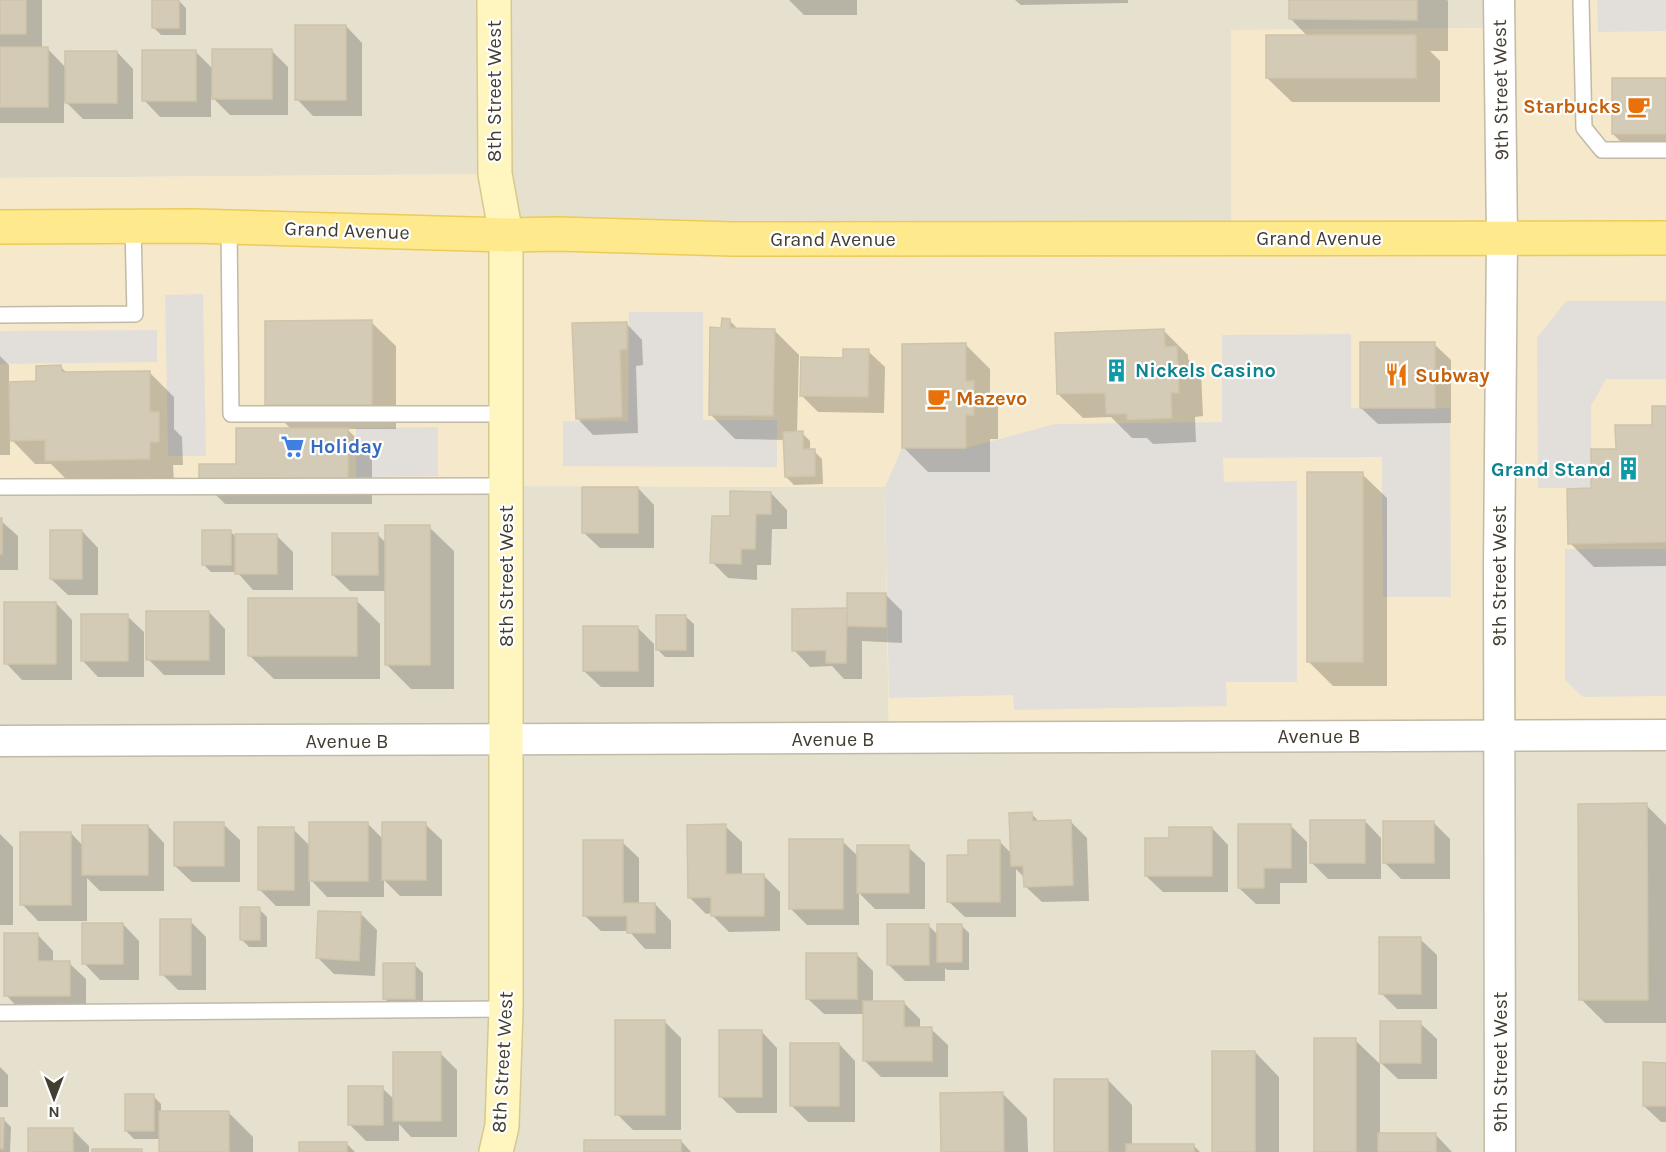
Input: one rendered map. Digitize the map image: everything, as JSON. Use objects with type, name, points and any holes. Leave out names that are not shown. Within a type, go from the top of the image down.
[{"type":"main road","name":"Grand Avenue","points":[[0,227],[229,226],[506,235],[558,234],[732,239],[1666,238]]},
{"type":"street","name":"8th Street West","points":[[494,0],[495,174],[506,235],[506,1009],[502,1126],[496,1152]]},
{"type":"street","name":"9th Street West","points":[[1499,0],[1502,238],[1499,428],[1500,1152]]},
{"type":"street","name":"Avenue B","points":[[0,741],[1666,735]]},
{"type":"lane","points":[[1581,0],[1584,128],[1602,150],[1666,150]]},
{"type":"lane","points":[[0,315],[135,314],[133,226]]},
{"type":"lane","points":[[229,226],[231,414],[506,414]]},
{"type":"lane","points":[[0,487],[506,486]]},
{"type":"lane","points":[[0,1013],[506,1009]]},
{"type":"shaded area","points":[[0,0],[1499,0],[1499,28],[1231,30],[1231,238],[506,235],[494,174],[0,178]]},
{"type":"shaded area","points":[[1499,0],[1666,0],[1666,735],[889,739],[885,487],[0,487],[0,178],[495,174],[506,235],[1231,238],[1231,30],[1499,28]]},
{"type":"shaded area","points":[[1597,0],[1666,0],[1666,31],[1598,32]]},
{"type":"shaded area","points":[[203,294],[206,456],[168,456],[165,295]]},
{"type":"shaded area","points":[[1566,301],[1666,301],[1666,379],[1606,379],[1591,406],[1591,488],[1538,488],[1537,338]]},
{"type":"shaded area","points":[[629,312],[703,312],[703,420],[777,420],[777,467],[563,466],[563,421],[628,421]]},
{"type":"shaded area","points":[[157,330],[157,362],[0,364],[0,331]]},
{"type":"shaded area","points":[[1351,334],[1351,408],[1450,408],[1451,597],[1383,597],[1382,457],[1223,458],[1224,482],[1297,481],[1297,682],[1226,682],[1227,706],[1014,710],[1013,695],[889,698],[885,487],[902,448],[966,448],[1055,424],[1222,422],[1222,335]]},
{"type":"shaded area","points":[[438,427],[438,476],[356,477],[356,428]]},
{"type":"shaded area","points":[[0,487],[885,487],[889,738],[1666,735],[1666,1152],[0,1152]]},
{"type":"shaded area","points":[[1565,549],[1666,549],[1666,696],[1583,697],[1565,680]]},
{"type":"building","points":[[0,0],[26,0],[26,34],[0,34]]},
{"type":"building","points":[[152,0],[179,0],[179,28],[152,28]]},
{"type":"building","points":[[1289,0],[1417,0],[1417,20],[1289,19]]},
{"type":"building","points":[[295,25],[346,25],[346,100],[295,100]]},
{"type":"building","points":[[1266,35],[1416,35],[1416,78],[1266,78]]},
{"type":"building","points":[[0,47],[48,47],[48,107],[0,107]]},
{"type":"building","points":[[212,49],[272,49],[272,99],[212,99]]},
{"type":"building","points":[[142,50],[196,50],[196,101],[142,101]]},
{"type":"building","points":[[65,51],[117,51],[117,103],[65,103]]},
{"type":"building","name":"Starbucks","points":[[1612,78],[1666,78],[1666,134],[1612,134]]},
{"type":"building","points":[[722,318],[730,319],[730,328],[775,329],[773,416],[709,415],[710,327],[721,328]]},
{"type":"building","name":"Holiday","points":[[372,320],[372,405],[265,405],[265,321]]},
{"type":"building","points":[[627,322],[627,349],[620,350],[622,417],[576,419],[572,323]]},
{"type":"building","name":"Nickels Casino","points":[[1164,329],[1165,347],[1177,346],[1179,393],[1171,393],[1172,418],[1127,420],[1127,414],[1106,414],[1105,393],[1057,394],[1055,333]]},
{"type":"building","name":"Subway","points":[[1360,342],[1435,342],[1435,408],[1360,408]]},
{"type":"building","name":"Mazevo","points":[[966,343],[966,381],[974,381],[974,415],[966,415],[966,448],[902,448],[902,344]]},
{"type":"building","points":[[843,349],[869,349],[868,397],[800,396],[801,357],[843,358]]},
{"type":"building","points":[[61,365],[62,372],[150,371],[150,412],[159,412],[159,442],[150,442],[150,459],[45,461],[45,440],[10,441],[9,382],[36,381],[36,366]]},
{"type":"building","name":"Grand Stand","points":[[1652,406],[1666,406],[1666,542],[1568,544],[1567,489],[1591,488],[1591,449],[1616,449],[1615,425],[1652,425]]},
{"type":"building","name":"Holiday","points":[[236,428],[348,428],[348,481],[199,481],[199,464],[236,464]]},
{"type":"building","points":[[803,431],[803,449],[815,449],[815,476],[785,477],[783,432]]},
{"type":"building","points":[[1307,472],[1363,472],[1363,662],[1307,662]]},
{"type":"building","points":[[582,487],[638,487],[638,533],[582,533]]},
{"type":"building","points":[[730,491],[771,492],[771,514],[756,514],[755,549],[741,549],[741,564],[710,563],[712,516],[730,516]]},
{"type":"building","points":[[0,518],[2,518],[2,554],[0,554]]},
{"type":"building","points":[[385,525],[430,525],[430,665],[385,665]]},
{"type":"building","points":[[50,530],[82,530],[82,579],[50,579]]},
{"type":"building","points":[[202,530],[231,530],[231,565],[202,565]]},
{"type":"building","points":[[332,533],[378,533],[378,575],[332,575]]},
{"type":"building","points":[[235,534],[277,534],[277,574],[235,574]]},
{"type":"building","points":[[847,593],[886,593],[886,627],[847,626]]},
{"type":"building","points":[[248,598],[357,598],[357,656],[248,656]]},
{"type":"building","points":[[4,602],[56,602],[56,664],[4,664]]},
{"type":"building","points":[[847,608],[846,663],[826,663],[826,650],[792,651],[792,609]]},
{"type":"building","points":[[146,611],[209,611],[209,660],[146,660]]},
{"type":"building","points":[[81,614],[128,614],[128,661],[81,661]]},
{"type":"building","points":[[656,615],[686,615],[686,650],[656,650]]},
{"type":"building","points":[[583,626],[638,626],[638,671],[583,671]]},
{"type":"building","points":[[1647,803],[1648,1000],[1579,1000],[1578,804]]},
{"type":"building","points":[[1032,812],[1033,821],[1071,820],[1073,885],[1024,887],[1023,866],[1011,866],[1009,813]]},
{"type":"building","points":[[1310,820],[1365,820],[1365,863],[1310,863]]},
{"type":"building","points":[[1383,821],[1434,821],[1434,863],[1383,863]]},
{"type":"building","points":[[174,822],[224,822],[224,866],[174,866]]},
{"type":"building","points":[[309,822],[368,822],[368,881],[309,881]]},
{"type":"building","points":[[382,822],[426,822],[426,880],[382,880]]},
{"type":"building","points":[[726,824],[726,874],[764,874],[764,916],[711,916],[711,897],[688,898],[687,825]]},
{"type":"building","points":[[1238,824],[1291,824],[1291,868],[1264,868],[1264,888],[1238,888]]},
{"type":"building","points":[[82,825],[148,825],[148,875],[82,875]]},
{"type":"building","points":[[258,827],[294,827],[294,890],[258,890]]},
{"type":"building","points":[[1169,827],[1212,827],[1212,876],[1145,876],[1145,838],[1169,838]]},
{"type":"building","points":[[20,832],[71,832],[71,905],[20,905]]},
{"type":"building","points":[[789,839],[843,839],[843,909],[789,909]]},
{"type":"building","points":[[583,840],[623,840],[623,903],[655,903],[655,933],[627,933],[627,916],[583,916]]},
{"type":"building","points":[[968,840],[1000,840],[1000,902],[947,902],[947,855],[968,855]]},
{"type":"building","points":[[857,845],[909,845],[909,893],[857,893]]},
{"type":"building","points":[[240,907],[260,907],[260,940],[240,940]]},
{"type":"building","points":[[318,911],[361,912],[359,961],[316,958]]},
{"type":"building","points":[[160,919],[191,919],[191,975],[160,975]]},
{"type":"building","points":[[82,923],[123,923],[123,964],[82,964]]},
{"type":"building","points":[[887,924],[929,924],[929,965],[887,965]]},
{"type":"building","points":[[937,924],[962,924],[962,962],[937,962]]},
{"type":"building","points":[[4,933],[38,933],[38,961],[70,961],[70,996],[4,996]]},
{"type":"building","points":[[1379,937],[1421,937],[1421,994],[1379,994]]},
{"type":"building","points":[[806,953],[857,953],[857,999],[806,999]]},
{"type":"building","points":[[383,963],[415,963],[415,999],[383,999]]},
{"type":"building","points":[[863,1001],[904,1001],[904,1027],[932,1027],[932,1061],[863,1061]]},
{"type":"building","points":[[615,1020],[665,1020],[665,1115],[615,1115]]},
{"type":"building","points":[[1380,1021],[1421,1021],[1421,1063],[1380,1063]]},
{"type":"building","points":[[719,1030],[762,1030],[762,1097],[719,1097]]},
{"type":"building","points":[[1314,1038],[1356,1038],[1356,1152],[1314,1152]]},
{"type":"building","points":[[790,1043],[839,1043],[839,1106],[790,1106]]},
{"type":"building","points":[[1212,1051],[1255,1051],[1255,1152],[1212,1152]]},
{"type":"building","points":[[393,1052],[441,1052],[441,1121],[393,1121]]},
{"type":"building","points":[[1643,1062],[1666,1063],[1666,1106],[1643,1106]]},
{"type":"building","points":[[1054,1079],[1108,1079],[1108,1152],[1054,1152]]},
{"type":"building","points":[[348,1086],[383,1086],[383,1125],[348,1125]]},
{"type":"building","points":[[1003,1092],[1004,1152],[941,1152],[940,1093]]},
{"type":"building","points":[[125,1094],[154,1094],[154,1131],[125,1131]]},
{"type":"building","points":[[159,1111],[229,1111],[229,1152],[159,1152]]},
{"type":"building","points":[[0,1118],[4,1118],[3,1149],[0,1148]]},
{"type":"building","points":[[28,1128],[73,1128],[73,1152],[28,1152]]},
{"type":"building","points":[[1378,1133],[1436,1133],[1436,1152],[1378,1152]]},
{"type":"building","points":[[584,1140],[681,1140],[681,1152],[584,1152]]},
{"type":"building","points":[[299,1142],[347,1142],[347,1152],[299,1152]]},
{"type":"building","points":[[1126,1144],[1194,1144],[1194,1152],[1126,1152]]},
{"type":"building","points":[[92,1149],[142,1149],[142,1152],[92,1152]]},
{"type":"place","name":"Starbucks","points":[[1639,106]]},
{"type":"place","name":"Nickels Casino","points":[[1117,370]]},
{"type":"place","name":"Subway","points":[[1397,375]]},
{"type":"place","name":"Mazevo","points":[[938,398]]},
{"type":"place","name":"Holiday","points":[[292,446]]},
{"type":"place","name":"Grand Stand","points":[[1629,469]]}]
